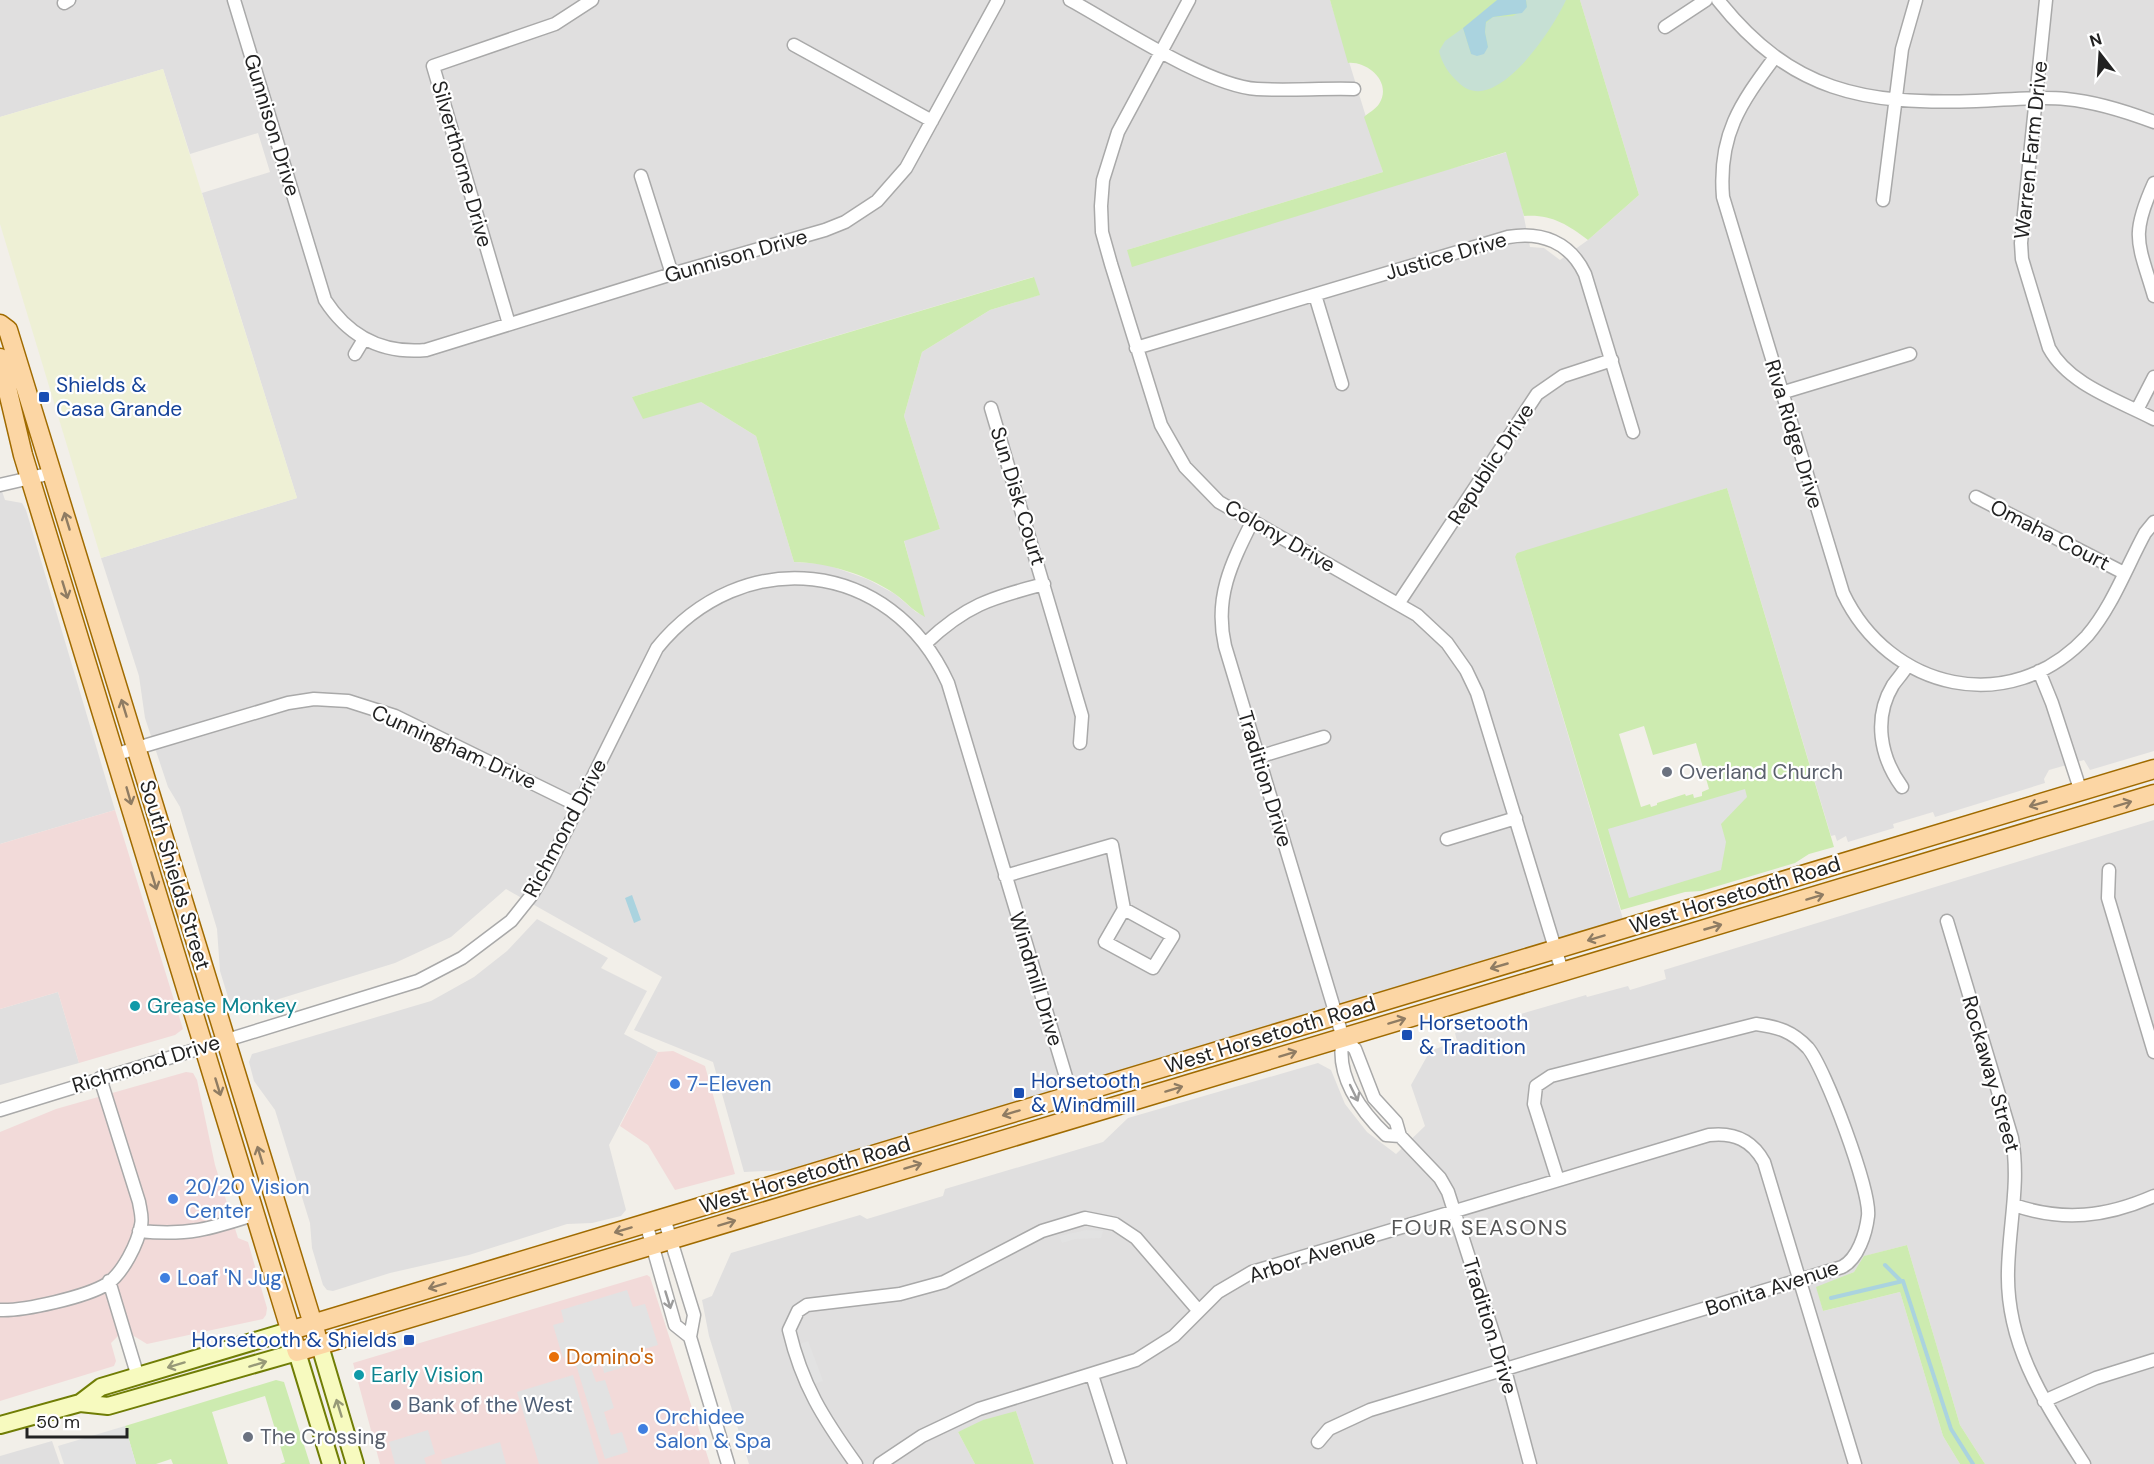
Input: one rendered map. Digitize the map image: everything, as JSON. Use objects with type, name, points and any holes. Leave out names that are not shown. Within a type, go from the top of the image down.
[{"type":"main road","name":"South Shields Street","points":[[0,324],[8,330],[356,1464]]},
{"type":"main road","name":"South Shields Street","points":[[0,358],[31,479],[117,754],[332,1464]]},
{"type":"main road","name":"West Horsetooth Road","points":[[0,1425],[80,1402],[101,1386],[138,1377],[2154,769]]},
{"type":"main road","name":"West Horsetooth Road","points":[[80,1402],[108,1406],[320,1346],[2154,794]]},
{"type":"street","name":"Gunnison Drive","points":[[234,0],[320,288],[336,316],[364,339],[391,350],[426,350],[672,273],[825,230],[863,212],[894,184],[932,121],[998,0]]},
{"type":"street","name":"Silverthorne Drive","points":[[508,324],[433,66],[555,24],[592,0]]},
{"type":"street","points":[[1070,0],[1203,73],[1256,89],[1354,89]]},
{"type":"street","name":"Colony Drive","points":[[1189,0],[1118,132],[1103,180],[1102,232],[1161,425],[1185,467],[1219,502],[1398,604],[1431,627],[1466,670],[1480,701],[1562,971]]},
{"type":"street","points":[[1665,27],[1706,0]]},
{"type":"street","points":[[1719,0],[1743,30],[1775,57],[1817,82],[1845,92],[1894,101],[2037,98],[2094,103],[2154,122]]},
{"type":"street","points":[[1883,200],[1902,49],[1916,0]]},
{"type":"street","name":"Warren Farm Drive","points":[[2046,0],[2021,243],[2022,259],[2049,348],[2055,360],[2073,376],[2154,419]]},
{"type":"street","points":[[794,45],[932,121]]},
{"type":"street","name":"Riva Ridge Drive","points":[[1775,57],[1734,117],[1726,137],[1721,177],[1726,213],[1843,593],[1864,630],[1880,646],[1907,666],[1936,678],[1964,684],[2005,682],[2039,671],[2069,652],[2087,635],[2101,617],[2154,522]]},
{"type":"street","points":[[641,176],[672,273]]},
{"type":"street","points":[[2154,183],[2140,215],[2138,229],[2139,244],[2154,296]]},
{"type":"street","name":"Justice Drive","points":[[1136,348],[1508,237],[1538,235],[1562,245],[1581,265],[1634,432]]},
{"type":"street","points":[[1315,295],[1342,384]]},
{"type":"street","points":[[355,354],[364,339]]},
{"type":"street","points":[[1781,393],[1910,354]]},
{"type":"street","name":"Republic Drive","points":[[1398,604],[1537,394],[1563,375],[1612,360]]},
{"type":"street","points":[[2137,410],[2154,377]]},
{"type":"street","name":"Sun Disk Court","points":[[991,408],[1082,716],[1080,743]]},
{"type":"street","points":[[0,485],[52,473]]},
{"type":"street","name":"Omaha Court","points":[[1976,497],[2124,573]]},
{"type":"street","name":"Tradition Drive","points":[[1252,522],[1228,570],[1220,610],[1225,646],[1343,1038],[1340,1054],[1360,1106],[1386,1135],[1400,1136],[1440,1178],[1454,1211],[1505,1370],[1530,1464]]},
{"type":"street","name":"Richmond Drive","points":[[0,1110],[418,981],[462,958],[511,921],[531,896],[546,873],[657,648],[678,625],[714,599],[769,581],[810,579],[832,582],[878,600],[898,614],[926,642]]},
{"type":"street","name":"Sun Disk Court","points":[[926,642],[966,609],[988,599],[1044,584]]},
{"type":"street","name":"Windmill Drive","points":[[926,642],[948,682],[1078,1117]]},
{"type":"street","points":[[1902,787],[1887,763],[1881,730],[1886,702],[1907,666]]},
{"type":"street","points":[[2039,671],[2081,792]]},
{"type":"street","name":"Cunningham Drive","points":[[117,754],[288,703],[314,699],[348,701],[395,716],[579,806]]},
{"type":"street","points":[[1258,757],[1323,737]]},
{"type":"street","points":[[1447,839],[1516,818]]},
{"type":"street","points":[[1005,876],[1112,845],[1124,909],[1105,942],[1153,968],[1173,936],[1124,909]]},
{"type":"street","points":[[2109,870],[2108,898],[2154,1052]]},
{"type":"street","name":"Rockaway Street","points":[[1947,921],[2012,1138],[2016,1163],[2008,1271],[2009,1300],[2022,1358],[2044,1401],[2084,1464]]},
{"type":"street","name":"Bonita Avenue","points":[[1318,1442],[1329,1429],[1370,1410],[1800,1281],[1850,1263],[1857,1251],[1868,1216],[1867,1198],[1830,1088],[1809,1049],[1789,1031],[1756,1024],[1551,1076],[1536,1086],[1534,1104],[1558,1180]]},
{"type":"street","points":[[0,1310],[17,1311],[57,1302],[109,1281],[130,1253],[142,1222],[139,1202],[100,1078]]},
{"type":"street","name":"Arbor Avenue","points":[[880,1464],[922,1436],[979,1409],[1136,1360],[1174,1336],[1218,1292],[1252,1272],[1709,1135],[1731,1134],[1743,1139],[1753,1146],[1764,1162],[1800,1281]]},
{"type":"street","points":[[2014,1204],[2042,1215],[2066,1216],[2114,1210],[2154,1197]]},
{"type":"street","points":[[139,1231],[174,1235],[200,1232],[256,1214]]},
{"type":"street","points":[[664,1218],[694,1315],[690,1337],[728,1464]]},
{"type":"street","points":[[856,1464],[816,1405],[802,1377],[789,1330],[798,1311],[807,1305],[900,1293],[944,1282],[1042,1231],[1085,1218],[1115,1224],[1136,1238],[1198,1310]]},
{"type":"street","points":[[646,1223],[675,1325],[690,1337]]},
{"type":"street","points":[[109,1281],[138,1377]]},
{"type":"street","points":[[1800,1281],[1855,1464]]},
{"type":"street","points":[[2044,1401],[2096,1378],[2154,1360]]},
{"type":"street","points":[[1092,1375],[1120,1464]]},
{"type":"shaded area","points":[[0,0],[1330,0],[1383,172],[1127,250],[1468,164],[1507,152],[1517,183],[1530,247],[1544,248],[1560,260],[1588,240],[1639,195],[1580,0],[2154,0],[2154,751],[2090,770],[2084,760],[2049,770],[2044,779],[2045,783],[1935,817],[1933,812],[1893,824],[1894,828],[1848,842],[1846,836],[1837,841],[1835,835],[1831,836],[1727,488],[1515,557],[1623,919],[789,1170],[744,1172],[713,1062],[634,1030],[662,977],[506,889],[451,937],[395,963],[240,1011],[232,1007],[220,971],[217,929],[180,807],[168,787],[145,718],[139,676],[101,558],[297,498],[202,193],[270,172],[258,133],[190,154],[163,69],[0,117]],"holes":[[[1033,277],[1039,295],[990,310],[922,352],[904,416],[940,529],[904,540],[924,616],[895,594],[867,579],[825,564],[794,562],[756,436],[701,402],[632,397]]]},
{"type":"shaded area","points":[[0,485],[5,500],[22,503],[26,510],[115,810],[0,844]]},
{"type":"shaded area","points":[[1745,789],[1747,797],[1721,824],[1726,842],[1721,870],[1629,898],[1608,829]]},
{"type":"shaded area","points":[[115,810],[183,1029],[175,1035],[79,1063],[58,992],[0,1009],[0,844]]},
{"type":"shaded area","points":[[2154,820],[2154,1464],[1985,1464],[1960,1425],[1907,1245],[1865,1256],[1854,1272],[1817,1288],[1823,1311],[1900,1292],[1943,1436],[1960,1464],[1034,1464],[1016,1411],[958,1432],[975,1464],[749,1464],[709,1336],[702,1300],[712,1296],[731,1253],[860,1215],[867,1219],[943,1196],[945,1189],[1103,1142],[1128,1118],[1318,1063],[1331,1070],[1345,1104],[1367,1132],[1396,1154],[1425,1126],[1411,1085],[1430,1051],[1457,1041],[1455,1033],[1586,995],[1587,997],[1628,986],[1630,990],[1666,979],[1664,970]]},
{"type":"shaded area","points":[[537,919],[608,958],[601,968],[647,991],[624,1034],[658,1052],[609,1145],[626,1210],[621,1216],[592,1223],[567,1224],[469,1255],[390,1273],[333,1291],[327,1290],[323,1285],[312,1248],[310,1223],[275,1110],[254,1081],[249,1062],[252,1054],[431,1001],[474,977],[507,951]]},
{"type":"shaded area","points":[[58,992],[79,1063],[0,1085],[0,1009]]},
{"type":"shaded area","points":[[673,1051],[705,1066],[735,1174],[675,1190],[648,1145],[620,1126],[658,1052]]},
{"type":"shaded area","points":[[186,1072],[193,1073],[197,1080],[215,1165],[238,1238],[248,1242],[267,1308],[266,1315],[263,1319],[147,1344],[124,1330],[111,1343],[116,1361],[114,1366],[0,1401],[0,1132],[56,1109]]},
{"type":"shaded area","points":[[1087,1230],[1103,1231],[1101,1238],[1075,1239],[1062,1243],[1059,1236]]},
{"type":"shaded area","points":[[647,1275],[650,1277],[710,1464],[380,1464],[353,1363]]},
{"type":"shaded area","points":[[627,1290],[633,1307],[645,1304],[658,1345],[644,1349],[648,1360],[604,1373],[602,1364],[591,1368],[596,1382],[605,1380],[614,1408],[604,1412],[611,1435],[622,1432],[628,1452],[605,1459],[573,1355],[563,1358],[553,1325],[564,1322],[561,1310]]},
{"type":"shaded area","points":[[808,1341],[823,1381],[814,1384],[799,1344]]},
{"type":"shaded area","points":[[573,1375],[599,1464],[539,1464],[517,1392]]},
{"type":"shaded area","points":[[125,1426],[136,1464],[64,1464],[58,1446]]},
{"type":"shaded area","points":[[428,1430],[435,1454],[424,1458],[426,1464],[395,1464],[389,1442]]},
{"type":"shaded area","points":[[52,1441],[60,1464],[0,1464],[0,1456]]},
{"type":"shaded area","points":[[500,1442],[506,1464],[442,1464],[441,1460]]},
{"type":"green space","points":[[1330,0],[1580,0],[1639,195],[1588,240],[1551,218],[1524,216],[1506,152],[1132,267],[1127,250],[1383,172],[1364,117],[1379,104],[1383,88],[1376,74],[1370,69],[1363,65],[1348,63]]},
{"type":"green space","points":[[1526,0],[1566,0],[1536,49],[1505,80],[1488,89],[1472,91],[1458,82],[1448,71],[1440,55],[1439,51],[1445,41],[1463,28],[1471,54],[1488,47],[1486,23],[1493,17],[1513,16],[1527,7]]},
{"type":"green space","points":[[163,69],[297,498],[101,558],[0,224],[0,117]]},
{"type":"green space","points":[[1034,277],[1040,295],[990,310],[922,352],[904,416],[940,529],[904,541],[925,617],[884,587],[859,575],[833,567],[794,562],[756,436],[701,402],[643,419],[632,397]]},
{"type":"green space","points":[[1727,488],[1834,847],[1809,854],[1795,863],[1701,891],[1685,892],[1621,910],[1515,557],[1517,553]],"holes":[[[1644,726],[1653,755],[1696,743],[1709,789],[1702,792],[1702,796],[1694,798],[1693,794],[1686,796],[1685,794],[1651,807],[1650,804],[1641,807],[1619,734]]]},
{"type":"green space","points":[[1907,1245],[1960,1425],[1985,1464],[1960,1464],[1943,1436],[1900,1292],[1823,1311],[1816,1287],[1854,1272],[1864,1256]]},
{"type":"green space","points":[[276,1380],[284,1382],[310,1464],[280,1464],[285,1462],[265,1396],[212,1412],[228,1464],[173,1464],[171,1459],[156,1464],[136,1464],[125,1426]]},
{"type":"green space","points":[[1016,1411],[1034,1464],[975,1464],[958,1432],[983,1420]]},
{"type":"water","points":[[1497,0],[1526,0],[1527,7],[1522,13],[1493,17],[1486,22],[1488,47],[1484,54],[1477,56],[1471,54],[1463,28]]},
{"type":"water","points":[[632,895],[641,920],[634,923],[625,898]]},
{"type":"waterway","points":[[1885,1265],[1900,1280]]},
{"type":"waterway","points":[[1831,1298],[1903,1281],[1951,1429],[1973,1464]]},
{"type":"place","name":"Shields & Casa Grande","points":[[44,397]]},
{"type":"place","name":"Overland Church","points":[[1667,772]]},
{"type":"place","name":"Grease Monkey","points":[[135,1006]]},
{"type":"place","name":"Horsetooth & Tradition","points":[[1407,1035]]},
{"type":"place","name":"7-Eleven","points":[[675,1084]]},
{"type":"place","name":"Horsetooth & Windmill","points":[[1019,1093]]},
{"type":"place","name":"20/20 Vision Center","points":[[173,1199]]},
{"type":"place","name":"Loaf 'N Jug","points":[[165,1278]]},
{"type":"place","name":"Horsetooth & Shields","points":[[409,1340]]},
{"type":"place","name":"Domino's","points":[[554,1357]]},
{"type":"place","name":"Early Vision","points":[[359,1375]]},
{"type":"place","name":"Bank of the West","points":[[396,1405]]},
{"type":"place","name":"Orchidee Salon & Spa","points":[[643,1429]]},
{"type":"place","name":"The Crossing","points":[[248,1437]]},
{"type":"district","name":"FOUR SEASONS","points":[[1480,1227]]}]
